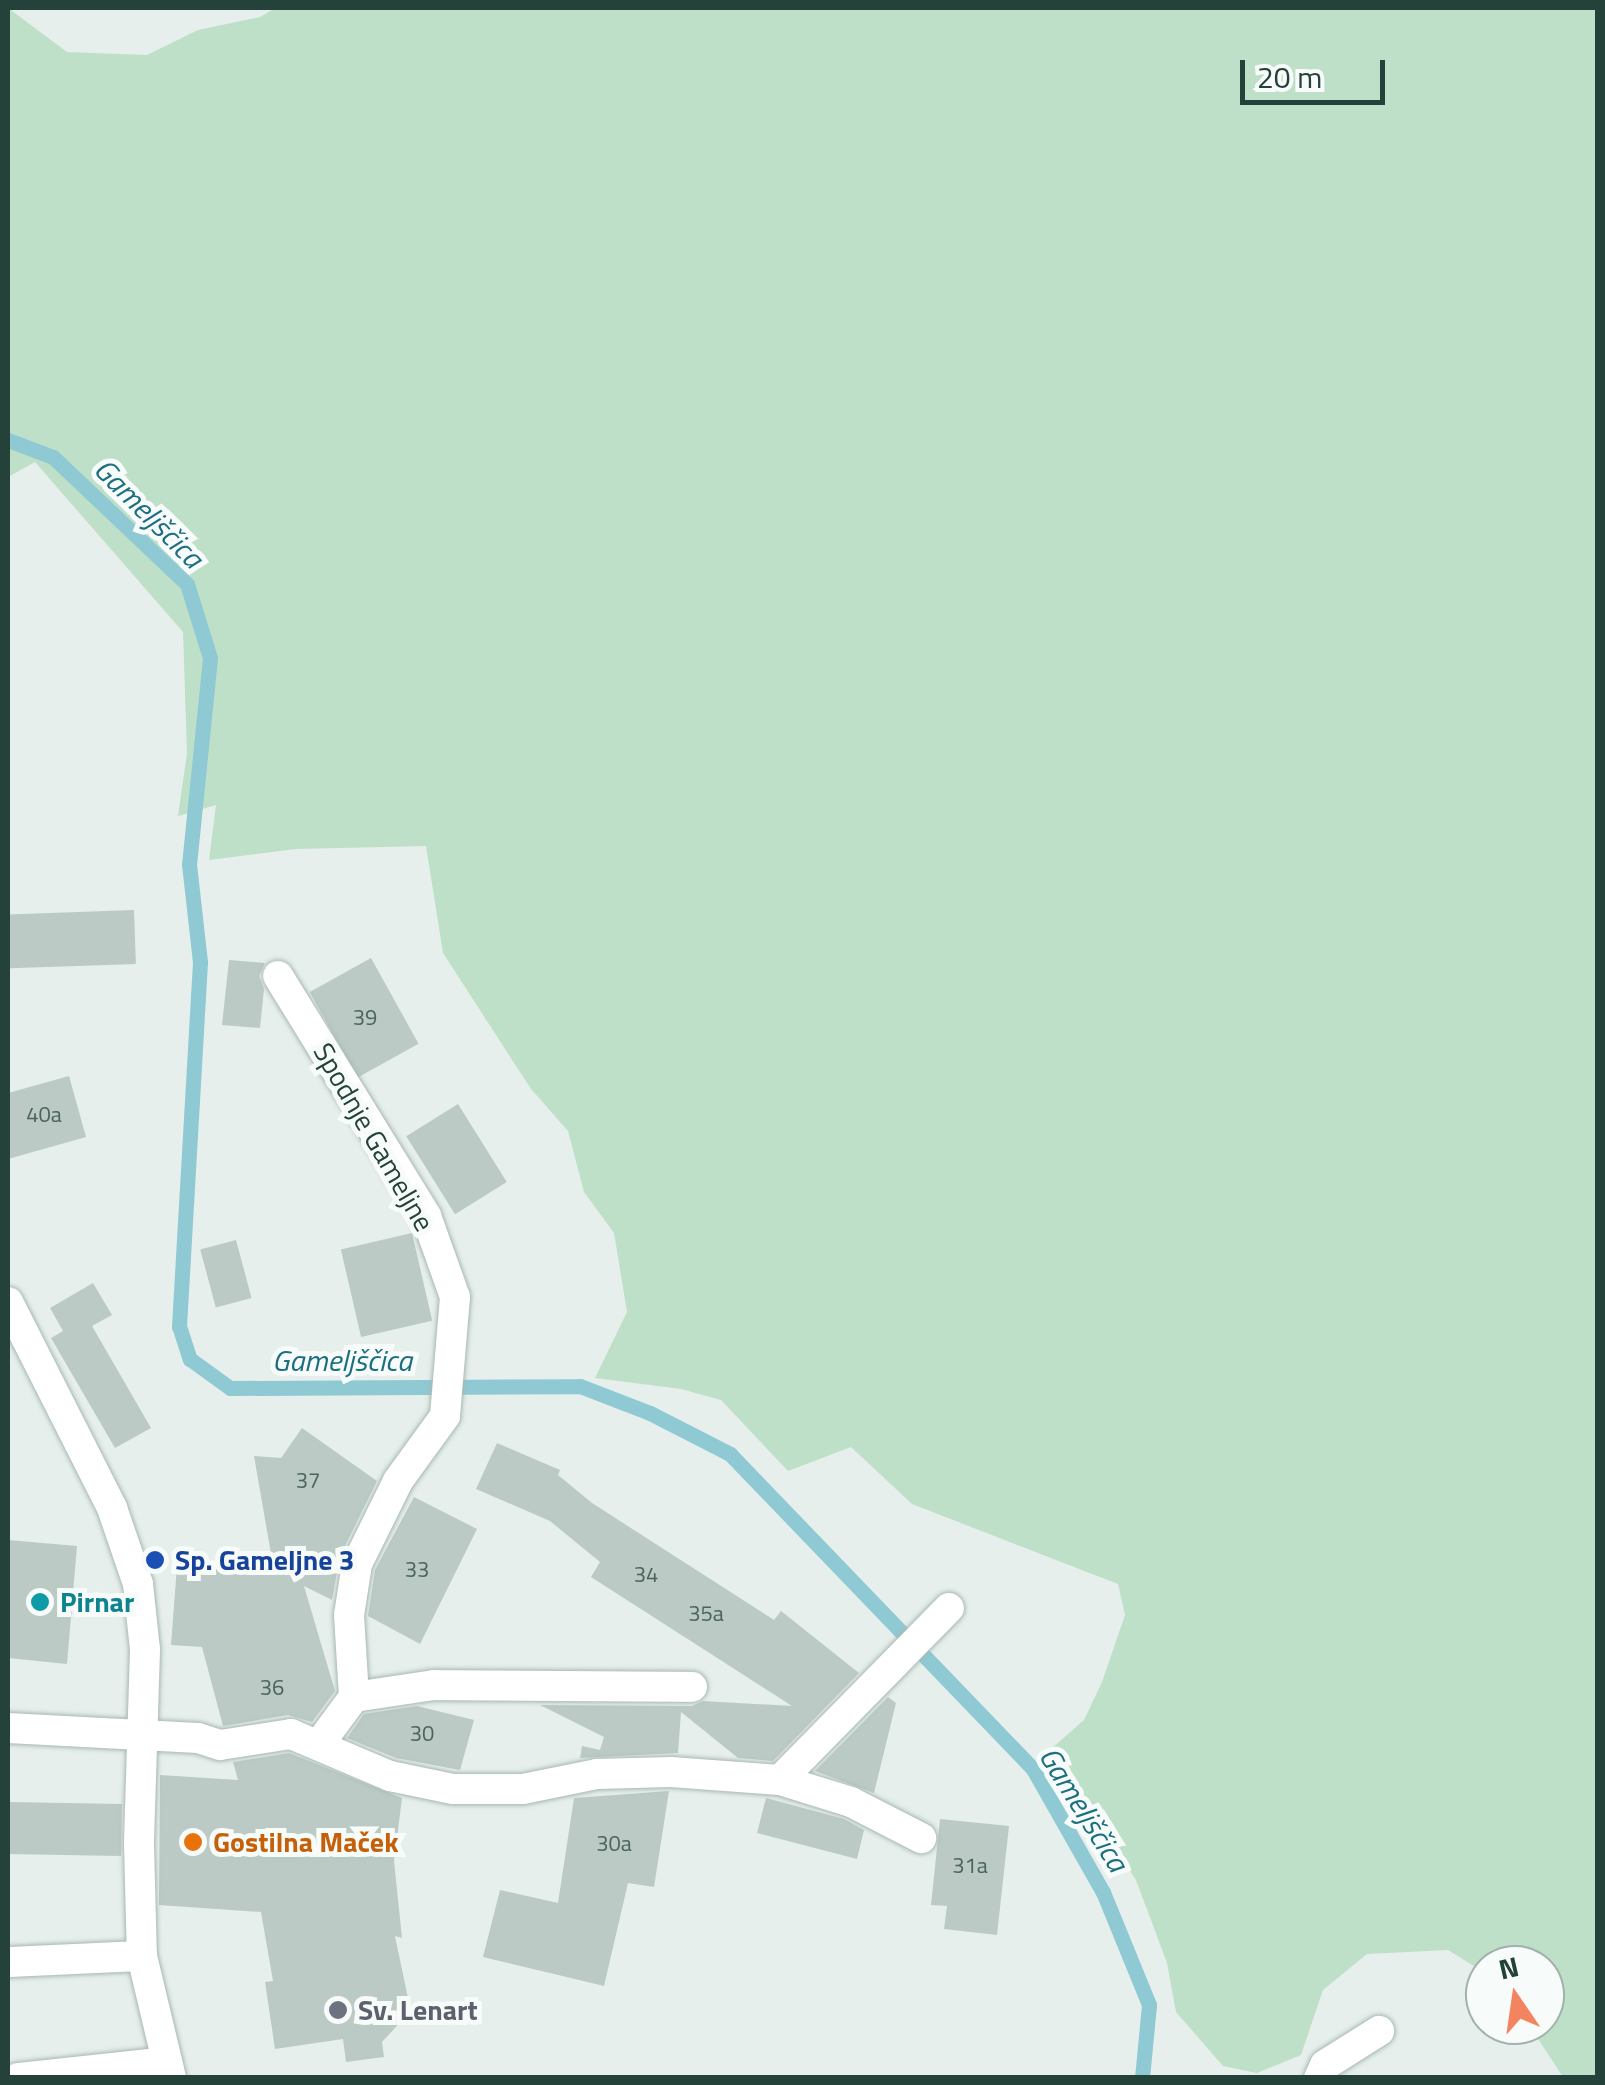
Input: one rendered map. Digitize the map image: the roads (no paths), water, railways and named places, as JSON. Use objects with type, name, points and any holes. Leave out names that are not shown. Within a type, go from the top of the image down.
[{"type":"street","name":"Spodnje Gameljne","points":[[278,976],[426,1216],[456,1297],[445,1416],[398,1481],[356,1564],[349,1615],[354,1698]]},
{"type":"street","points":[[8,1302],[112,1508],[138,1584],[145,1650],[138,1844],[142,1956],[169,2070],[18,2078]]},
{"type":"street","points":[[780,1780],[940,1616]]},
{"type":"street","points":[[320,1744],[354,1698],[434,1685],[692,1687]]},
{"type":"street","points":[[8,1728],[198,1738],[220,1745],[291,1734],[390,1776],[453,1789],[523,1789],[597,1774],[671,1772],[780,1780],[851,1802],[921,1838]]},
{"type":"street","points":[[8,1962],[142,1956]]},
{"type":"street","points":[[1319,2078],[1325,2065],[1378,2031]]},
{"type":"waterway","name":"Gameljščica","points":[[8,440],[53,457],[187,584],[210,658],[189,864],[200,962],[179,1326],[190,1359],[230,1388],[580,1386],[650,1413],[730,1454],[1033,1769],[1103,1892],[1149,2005],[1142,2078]]},
{"type":"place","name":"Sp. Gameljne 3","points":[[155,1560]]},
{"type":"place","name":"Pirnar","points":[[40,1602]]},
{"type":"place","name":"Gostilna Maček","points":[[193,1842]]},
{"type":"place","name":"Sv. Lenart","points":[[338,2010]]}]
